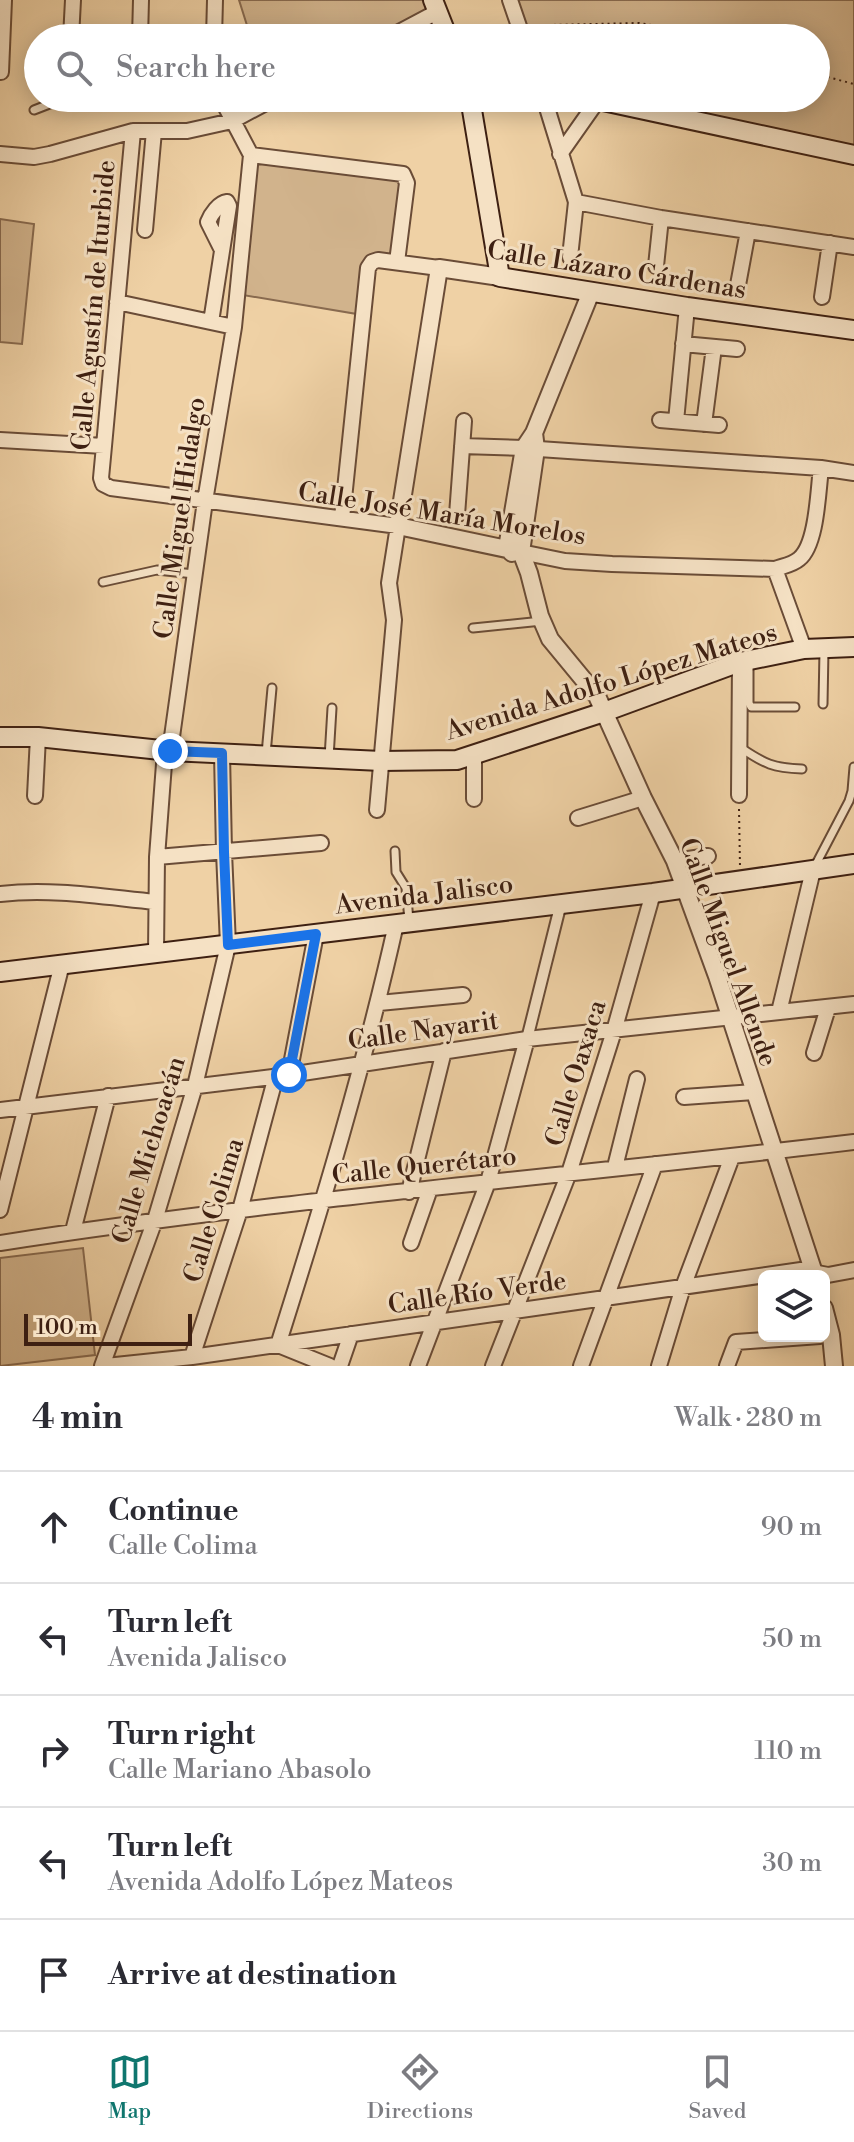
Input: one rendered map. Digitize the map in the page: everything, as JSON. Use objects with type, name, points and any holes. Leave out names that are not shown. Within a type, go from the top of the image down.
[{"type":"main road","points":[[472,112],[500,277]]},
{"type":"main road","points":[[654,112],[854,155]]},
{"type":"main road","name":"Calle Lázaro Cárdenas","points":[[500,277],[854,330]]},
{"type":"main road","name":"Avenida Adolfo López Mateos","points":[[0,737],[38,737],[170,751],[381,761],[457,760],[604,712],[744,661],[804,649],[854,647]]},
{"type":"main road","name":"Avenida Jalisco","points":[[0,972],[653,893],[854,864]]},
{"type":"street","points":[[1,72],[4,0]]},
{"type":"street","points":[[72,24],[73,0]]},
{"type":"street","points":[[140,24],[141,0]]},
{"type":"street","points":[[214,24],[215,0]]},
{"type":"street","points":[[510,0],[518,24]]},
{"type":"street","points":[[409,24],[435,6]]},
{"type":"street","points":[[228,112],[251,155],[400,173],[406,177],[397,262]]},
{"type":"street","points":[[0,154],[34,157],[133,131],[187,131],[232,121],[249,112]]},
{"type":"street","points":[[548,112],[576,202],[570,257]]},
{"type":"street","points":[[560,154],[585,112]]},
{"type":"street","name":"Calle Agustín de Iturbide","points":[[103,484],[101,478],[133,131]]},
{"type":"street","points":[[145,230],[154,131]]},
{"type":"street","name":"Calle Miguel Hidalgo","points":[[156,953],[157,857],[164,764],[170,751],[205,501],[234,327],[251,155]]},
{"type":"street","points":[[576,202],[854,247]]},
{"type":"street","points":[[656,266],[661,218]]},
{"type":"street","points":[[738,285],[748,231]]},
{"type":"street","points":[[822,297],[830,243]]},
{"type":"street","points":[[211,322],[222,250]]},
{"type":"street","name":"Calle Lázaro Cárdenas","points":[[342,518],[368,268],[378,260],[500,277]]},
{"type":"street","points":[[377,810],[394,620],[389,583],[439,268]]},
{"type":"street","points":[[514,550],[531,444],[591,292]]},
{"type":"street","points":[[117,302],[234,327]]},
{"type":"street","points":[[676,421],[687,307]]},
{"type":"street","points":[[683,344],[737,349]]},
{"type":"street","points":[[660,420],[711,425],[714,347]]},
{"type":"street","points":[[457,515],[464,421]]},
{"type":"street","points":[[0,440],[104,446]]},
{"type":"street","points":[[462,446],[531,444],[854,473]]},
{"type":"street","points":[[804,649],[775,569],[800,559],[811,541],[821,468]]},
{"type":"street","name":"Calle José María Morelos","points":[[103,484],[111,488],[398,526],[565,561],[775,569]]},
{"type":"street","name":"Calle Miguel Allende","points":[[514,550],[529,573],[550,639],[597,696],[675,861],[814,1270]]},
{"type":"street","points":[[739,795],[744,661]]},
{"type":"street","points":[[35,796],[38,737]]},
{"type":"street","name":"Calle Michoacán","points":[[104,1366],[155,1220],[195,1086],[228,945],[222,753]]},
{"type":"street","points":[[474,754],[474,799]]},
{"type":"street","points":[[578,818],[643,798]]},
{"type":"street","points":[[157,857],[321,843]]},
{"type":"street","points":[[675,861],[708,856]]},
{"type":"street","points":[[779,1012],[813,870]]},
{"type":"street","points":[[0,894],[26,891],[69,893],[156,902]]},
{"type":"street","name":"Calle Oaxaca","points":[[493,1366],[569,1173],[653,893]]},
{"type":"street","points":[[418,1366],[488,1182],[561,903]]},
{"type":"street","points":[[330,1366],[278,1345],[324,1200],[403,923]]},
{"type":"street","name":"Calle Colima","points":[[184,1361],[240,1210],[282,1076],[316,934]]},
{"type":"street","points":[[0,1210],[62,964]]},
{"type":"street","points":[[379,1003],[463,995]]},
{"type":"street","name":"Calle Nayarit","points":[[0,1110],[282,1076],[527,1039],[854,1004]]},
{"type":"street","points":[[814,1053],[828,1008]]},
{"type":"street","points":[[409,1192],[444,1051]]},
{"type":"street","points":[[615,1167],[637,1079]]},
{"type":"street","points":[[684,1097],[754,1092]]},
{"type":"street","points":[[73,1231],[108,1096]]},
{"type":"street","name":"Calle Querétaro","points":[[0,1243],[155,1220],[324,1200],[854,1142]]},
{"type":"street","points":[[659,1366],[683,1287],[732,1157]]},
{"type":"street","points":[[581,1366],[655,1164]]},
{"type":"street","points":[[411,1243],[430,1189]]},
{"type":"street","name":"Calle Río Verde","points":[[830,1275],[854,1270]]},
{"type":"street","name":"Calle Río Verde","points":[[104,1366],[184,1361],[758,1276]]},
{"type":"street","points":[[340,1366],[351,1334]]},
{"type":"street","points":[[727,1366],[736,1342],[758,1341]]},
{"type":"street","points":[[827,1342],[834,1366]]},
{"type":"lane","points":[[103,582],[157,570],[194,574]]},
{"type":"lane","points":[[473,628],[542,621]]},
{"type":"lane","points":[[823,704],[825,648]]},
{"type":"lane","points":[[744,661],[751,707],[795,707]]},
{"type":"lane","points":[[266,755],[272,688]]},
{"type":"lane","points":[[329,758],[332,708]]},
{"type":"lane","points":[[741,748],[769,766],[802,769]]},
{"type":"lane","points":[[813,870],[849,801],[854,767]]},
{"type":"lane","points":[[395,851],[396,872],[406,888],[403,923]]},
{"type":"path","points":[[594,24],[645,24]]},
{"type":"path","points":[[830,78],[854,84]]},
{"type":"path","points":[[739,795],[740,880]]},
{"type":"shaded area","points":[[239,0],[433,0],[437,12],[399,24],[247,24]]},
{"type":"shaded area","points":[[510,0],[854,0],[854,155],[653,112],[830,112],[830,24],[518,24]]},
{"type":"shaded area","points":[[251,155],[406,177],[397,262],[372,262],[363,315],[237,294]]},
{"type":"shaded area","points":[[0,219],[34,224],[22,344],[0,342]]},
{"type":"shaded area","points":[[83,1248],[95,1355],[0,1366],[0,1258]]},
{"type":"route","points":[[170,751],[222,753],[228,945],[316,934],[289,1075]]}]
